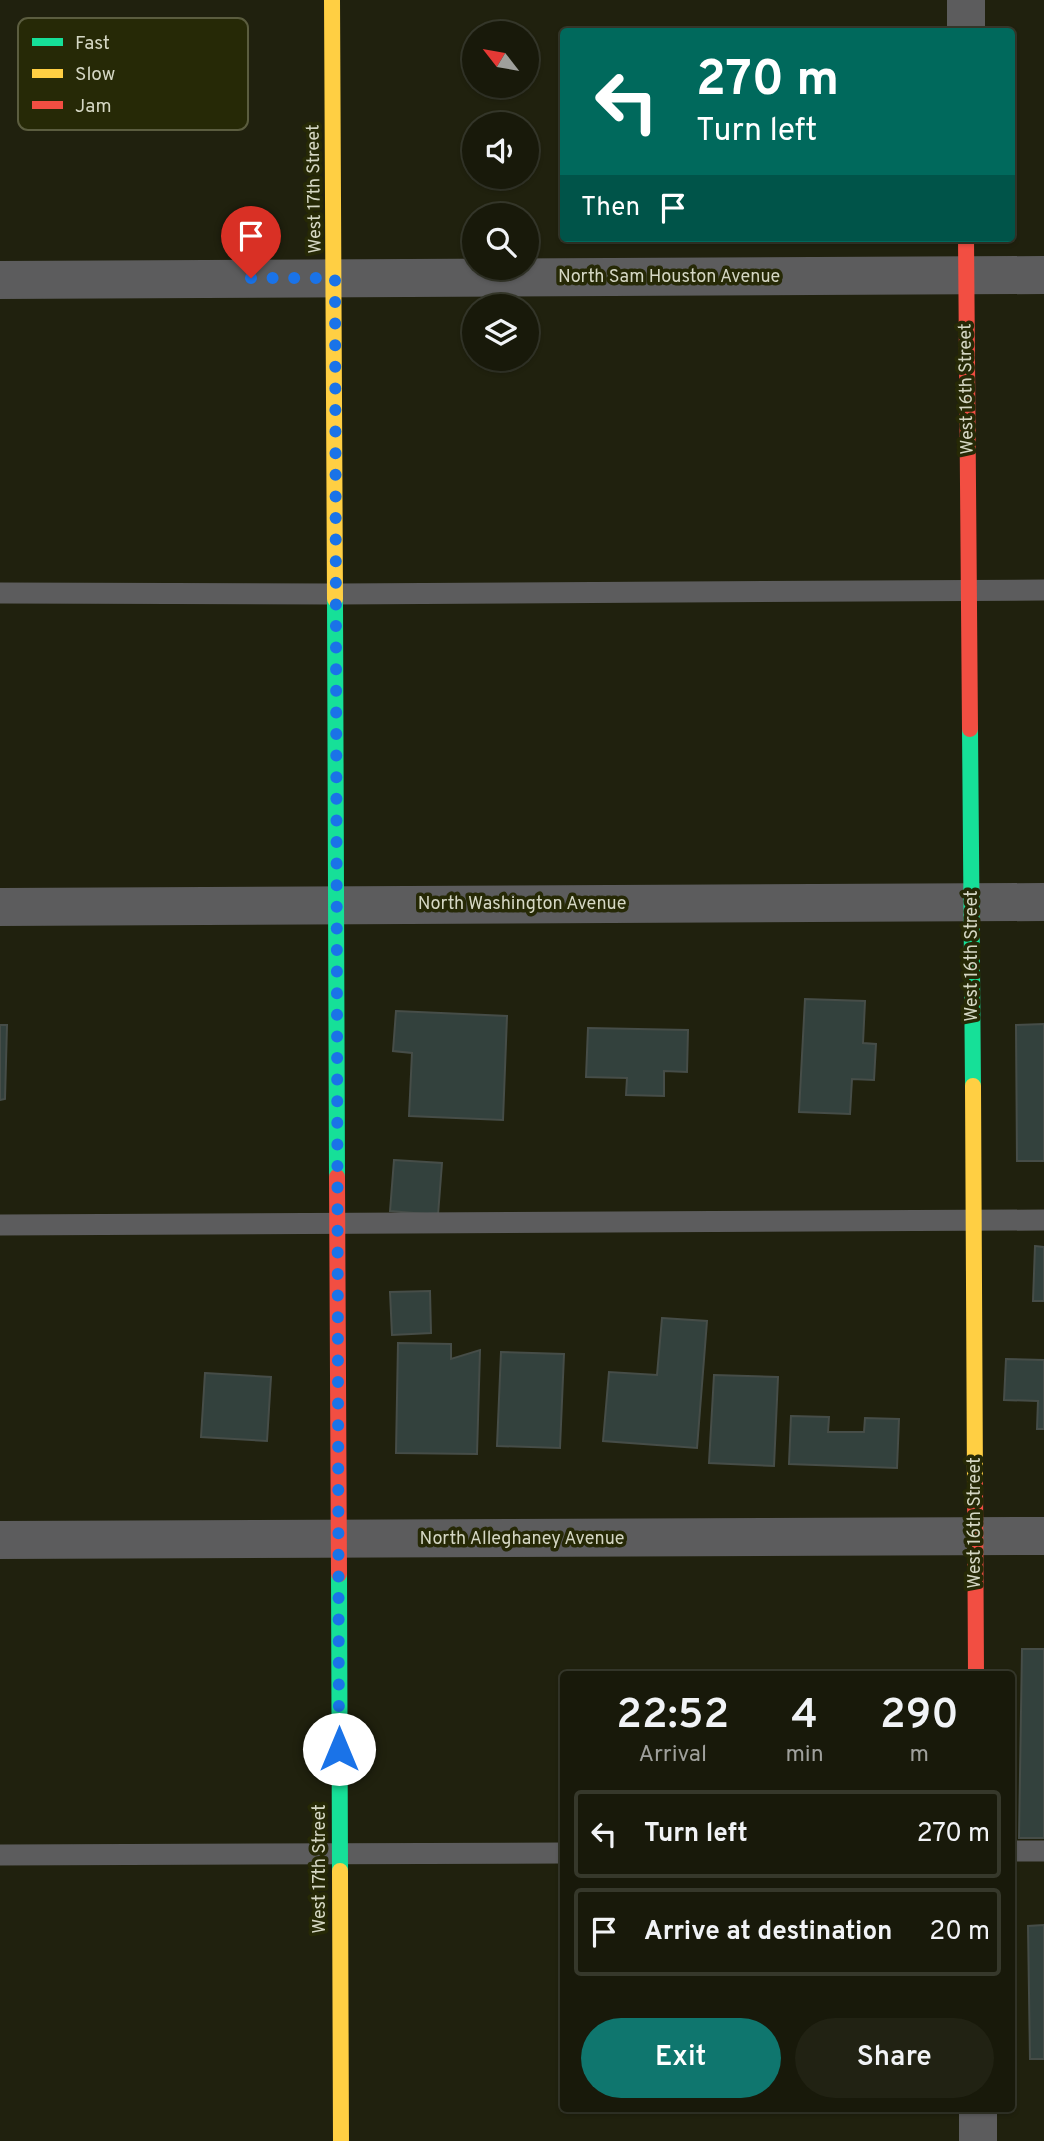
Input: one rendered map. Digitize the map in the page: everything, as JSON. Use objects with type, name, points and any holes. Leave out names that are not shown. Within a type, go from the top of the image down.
[{"type":"street","name":"West 17th Street","points":[[332,0],[337,594],[341,2141]]},
{"type":"street","points":[[966,28],[967,0]]},
{"type":"street","name":"West 16th Street","points":[[966,242],[976,1671]]},
{"type":"street","name":"North Sam Houston Avenue","points":[[0,280],[1044,275]]},
{"type":"street","name":"North Washington Avenue","points":[[0,907],[1044,902]]},
{"type":"street","name":"North Alleghaney Avenue","points":[[0,1540],[1044,1536]]},
{"type":"street","points":[[978,2112],[978,2141]]},
{"type":"lane","points":[[0,593],[1044,590]]},
{"type":"lane","points":[[0,1225],[1044,1220]]},
{"type":"lane","points":[[1015,1852],[1044,1851]]},
{"type":"lane","points":[[0,1855],[560,1853]]},
{"type":"building","points":[[805,999],[865,1001],[863,1043],[876,1044],[874,1080],[852,1079],[850,1114],[799,1112]]},
{"type":"building","points":[[396,1011],[507,1016],[503,1120],[409,1116],[412,1053],[393,1051]]},
{"type":"building","points":[[1044,1024],[1044,1161],[1017,1161],[1016,1025]]},
{"type":"building","points":[[0,1025],[7,1025],[5,1099],[0,1100]]},
{"type":"building","points":[[588,1028],[688,1030],[687,1072],[664,1071],[664,1096],[626,1095],[627,1078],[586,1077]]},
{"type":"building","points":[[394,1160],[442,1163],[438,1215],[390,1211]]},
{"type":"building","points":[[1035,1246],[1044,1247],[1044,1301],[1033,1301]]},
{"type":"building","points":[[430,1291],[431,1333],[392,1335],[390,1292]]},
{"type":"building","points":[[662,1318],[707,1321],[697,1448],[603,1441],[609,1372],[657,1375]]},
{"type":"building","points":[[398,1343],[451,1344],[451,1359],[480,1350],[477,1454],[396,1453]]},
{"type":"building","points":[[501,1352],[564,1354],[560,1448],[497,1446]]},
{"type":"building","points":[[1006,1359],[1044,1360],[1044,1429],[1037,1429],[1038,1401],[1004,1400]]},
{"type":"building","points":[[205,1373],[271,1377],[267,1441],[201,1437]]},
{"type":"building","points":[[714,1375],[778,1377],[774,1466],[709,1463]]},
{"type":"building","points":[[791,1416],[829,1417],[828,1432],[864,1432],[865,1418],[899,1419],[897,1468],[789,1464]]},
{"type":"building","points":[[1022,1649],[1044,1649],[1044,1838],[1019,1838]]},
{"type":"building","points":[[1044,1925],[1044,2059],[1030,2059],[1028,1926]]},
{"type":"traffic: fast","points":[[335,599],[337,1177]]},
{"type":"traffic: fast","points":[[970,729],[973,1086]]},
{"type":"traffic: fast","points":[[339,1574],[340,1871]]},
{"type":"traffic: slow","points":[[332,0],[335,599]]},
{"type":"traffic: slow","points":[[973,1086],[975,1483]]},
{"type":"traffic: slow","points":[[340,1871],[341,2141]]},
{"type":"traffic: jam","points":[[966,242],[970,729]]},
{"type":"traffic: jam","points":[[337,1177],[339,1574]]},
{"type":"traffic: jam","points":[[975,1483],[976,1671]]},
{"type":"route","points":[[251,278],[335,278],[339,1749]]}]
